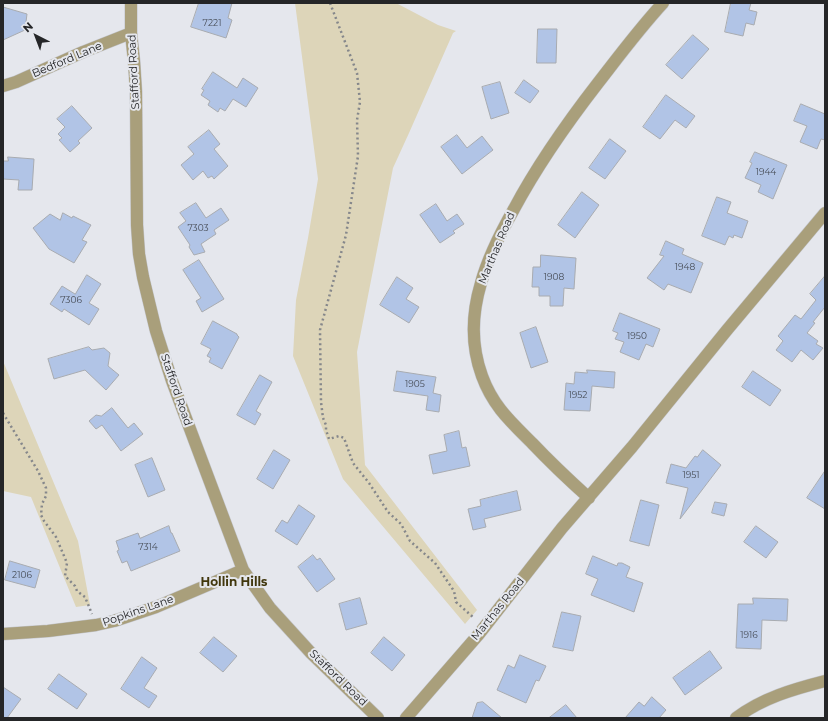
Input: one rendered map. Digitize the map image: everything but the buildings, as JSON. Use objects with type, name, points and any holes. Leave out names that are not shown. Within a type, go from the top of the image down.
[{"type":"street","name":"Stafford Road","points":[[131,3],[131,33],[136,92],[137,225],[139,254],[156,331],[172,381],[244,570],[270,608],[311,653],[378,718]]},
{"type":"street","name":"Marthas Road","points":[[589,498],[558,470],[505,416],[490,394],[477,358],[474,339],[476,301],[488,264],[503,228],[525,188],[547,153],[576,112],[642,25],[662,3]]},
{"type":"street","name":"Bedford Lane","points":[[3,86],[16,82],[83,52],[131,33]]},
{"type":"street","name":"Marthas Road","points":[[406,718],[478,634],[562,528],[632,447],[727,330],[825,214]]},
{"type":"street","name":"Popkins Lane","points":[[3,634],[48,631],[96,625],[114,621],[156,607],[244,570]]},
{"type":"street","points":[[736,718],[762,702],[788,691],[825,681]]},
{"type":"path","points":[[330,3],[357,73],[360,102],[357,120],[358,156],[346,235],[320,330],[321,402],[323,418],[326,424],[329,439],[339,436],[344,438],[353,463],[388,512],[401,524],[410,541],[435,563],[454,590],[456,602],[472,616]]},
{"type":"path","points":[[3,413],[38,471],[46,488],[46,496],[42,504],[41,515],[56,537],[67,563],[65,576],[75,586],[77,591],[85,597],[89,605]]},
{"type":"shaded area","points":[[295,3],[396,3],[438,25],[456,31],[453,33],[393,168],[357,352],[365,465],[477,610],[465,624],[343,479],[293,356],[296,300],[318,179]]},
{"type":"shaded area","points":[[3,361],[78,541],[90,605],[76,607],[31,497],[3,491]]},
{"type":"district","name":"Hollin Hills","points":[[234,582]]}]
